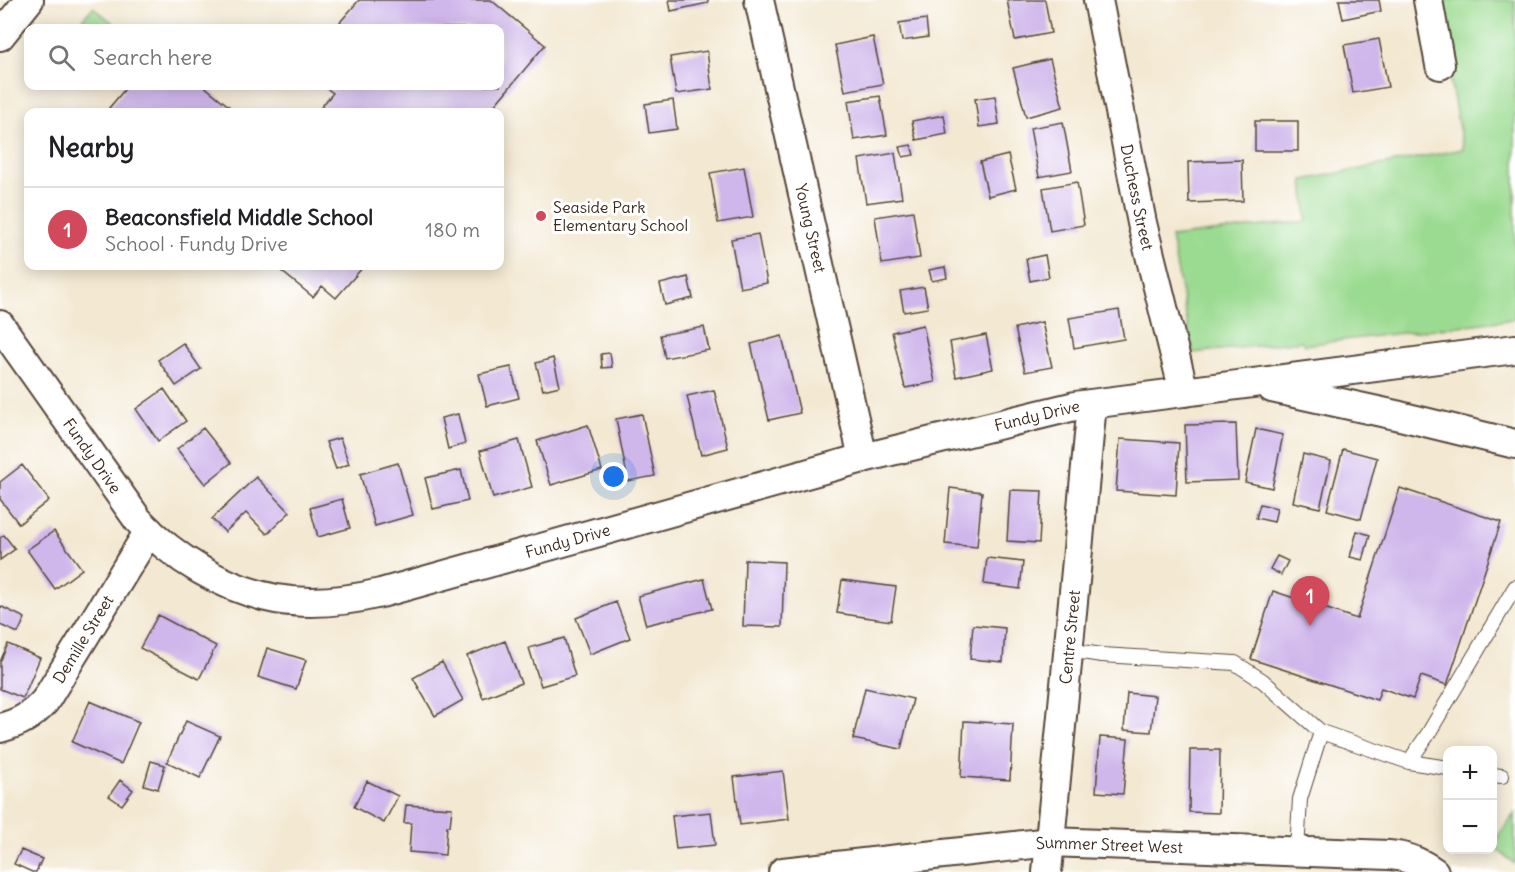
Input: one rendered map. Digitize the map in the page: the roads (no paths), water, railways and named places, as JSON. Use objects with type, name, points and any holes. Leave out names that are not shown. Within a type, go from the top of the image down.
[{"type":"street","points":[[0,36],[29,0]]},
{"type":"street","name":"Young Street","points":[[759,0],[863,458]]},
{"type":"street","name":"Duchess Street","points":[[1098,0],[1142,223],[1184,392]]},
{"type":"street","points":[[1428,0],[1440,65]]},
{"type":"street","name":"Fundy Drive","points":[[0,325],[149,531],[180,557],[200,569],[247,591],[277,599],[298,601],[342,600],[381,593],[863,458],[1075,406],[1515,349]]},
{"type":"street","name":"Fundy Drive","points":[[1251,383],[1515,444]]},
{"type":"street","name":"Centre Street","points":[[1047,872],[1092,404]]},
{"type":"street","name":"Demille Street","points":[[0,728],[23,720],[45,701],[149,531]]},
{"type":"street","name":"Summer Street West","points":[[783,872],[1050,842],[1399,855],[1420,863],[1434,872]]},
{"type":"lane","points":[[1409,762],[1515,587]]},
{"type":"lane","points":[[1068,650],[1102,655],[1235,663],[1263,681],[1321,732],[1409,762],[1443,767]]},
{"type":"lane","points":[[1297,851],[1300,799],[1321,732]]},
{"type":"place","name":"Seaside Park Elementary School","points":[[541,216]]},
{"type":"place","name":"Beaconsfield Middle School","points":[[1310,626]]}]
